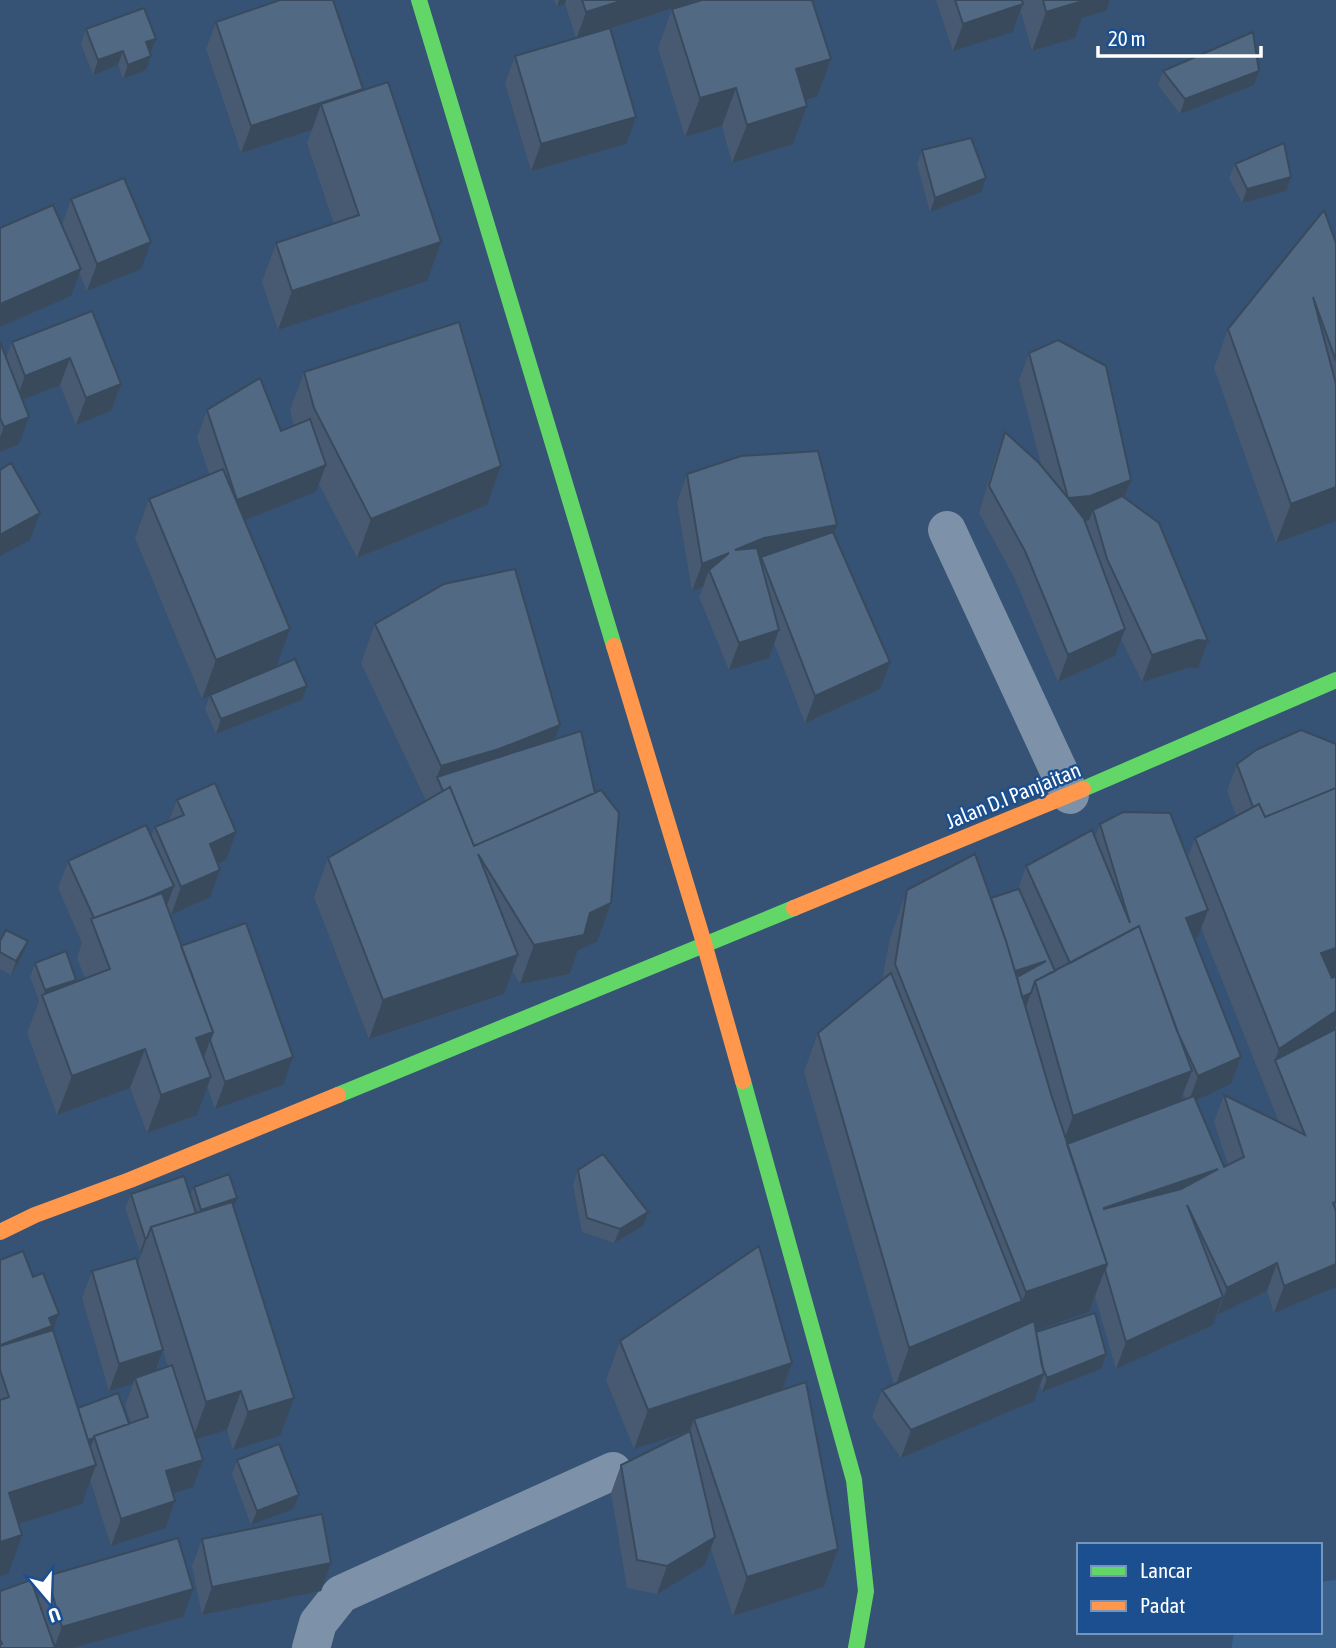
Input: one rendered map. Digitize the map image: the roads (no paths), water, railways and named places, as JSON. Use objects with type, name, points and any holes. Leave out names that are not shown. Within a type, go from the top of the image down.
[{"type":"street","points":[[419,0],[704,943],[854,1480],[866,1591],[856,1648]]},
{"type":"street","points":[[947,530],[1070,795]]},
{"type":"street","name":"Jalan D.I Panjaitan","points":[[0,1232],[35,1215],[130,1180],[1070,795],[1336,680]]},
{"type":"street","points":[[311,1648],[318,1623],[341,1594],[613,1471]]},
{"type":"waterway","points":[[1322,1634],[1336,1629]]},
{"type":"waterway","points":[[1281,1648],[1322,1634]]}]
